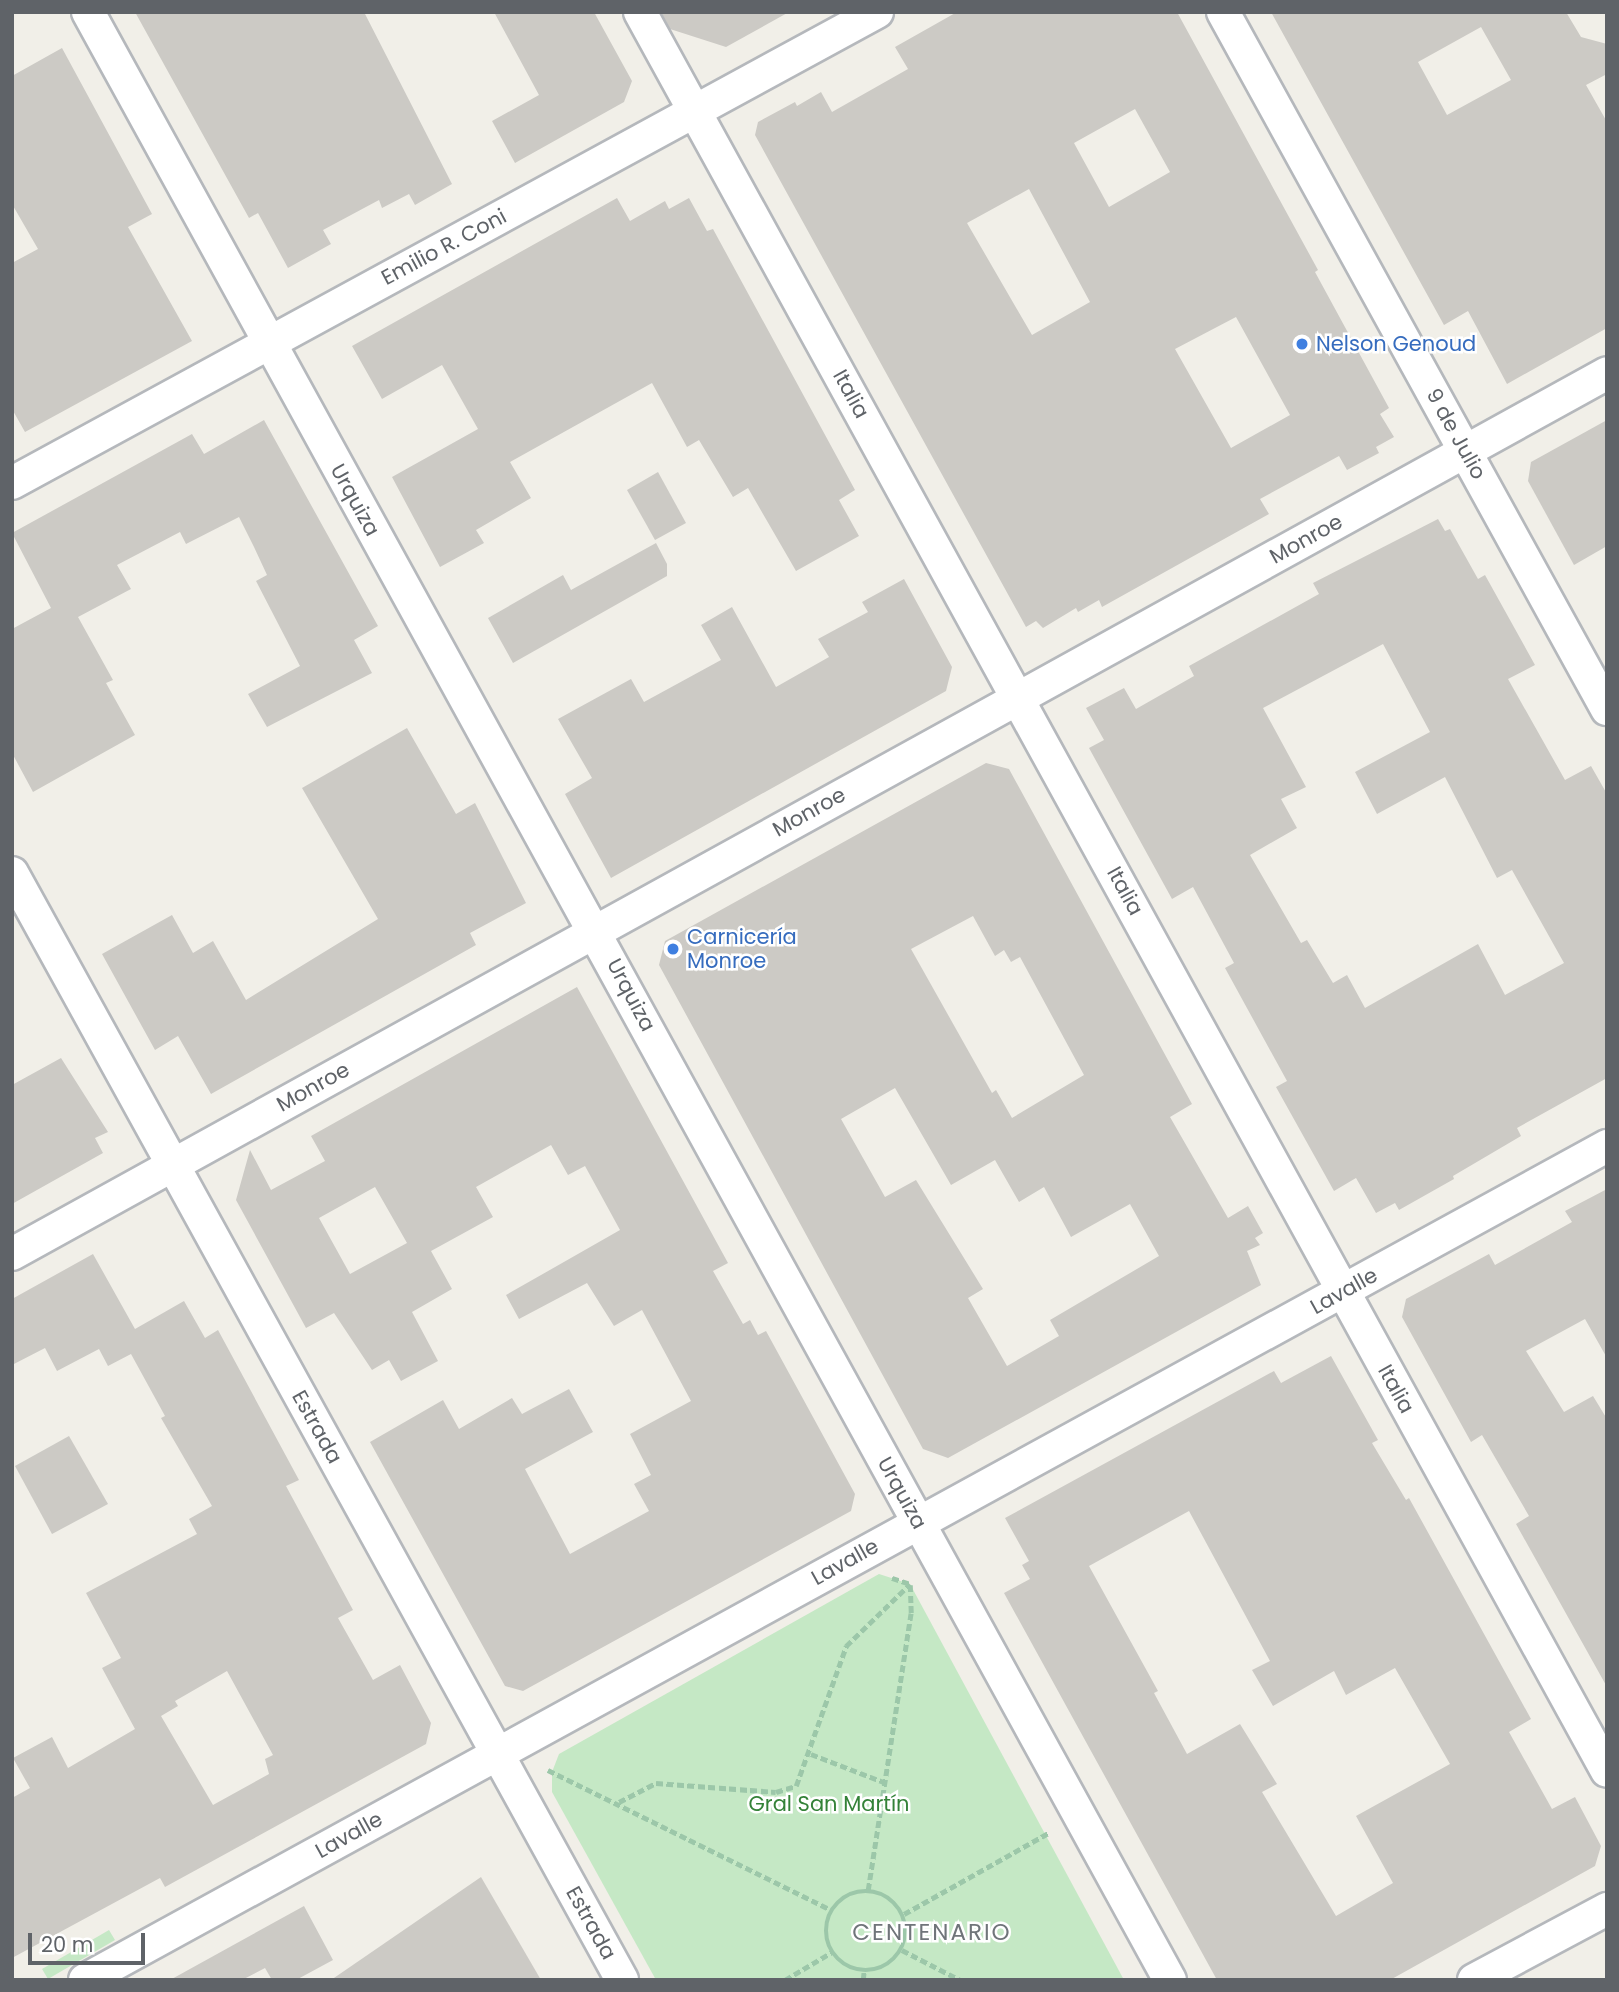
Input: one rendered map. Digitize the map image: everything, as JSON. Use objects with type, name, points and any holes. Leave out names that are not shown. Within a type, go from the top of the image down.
[{"type":"street","name":"Urquiza","points":[[88,12],[267,342],[595,928],[1170,1980]]},
{"type":"street","name":"Italia","points":[[640,12],[1020,698],[1607,1771]]},
{"type":"street","name":"Emilio R. Coni","points":[[12,483],[877,12]]},
{"type":"street","name":"9 de Julio","points":[[1223,12],[1607,709]]},
{"type":"street","name":"Monroe","points":[[12,1254],[174,1166],[595,928],[1020,698],[1607,373]]},
{"type":"street","name":"Estrada","points":[[12,873],[622,1980]]},
{"type":"street","name":"Lavalle","points":[[85,1980],[1607,1146]]},
{"type":"street","points":[[1474,1980],[1607,1909]]},
{"type":"path","points":[[868,1890],[911,1614],[910,1584],[918,1522]]},
{"type":"path","points":[[619,1802],[656,1783],[789,1791],[811,1754],[846,1646],[910,1584]]},
{"type":"path","points":[[497,1754],[619,1802],[831,1910]]},
{"type":"path","points":[[811,1754],[886,1783]]},
{"type":"path","points":[[904,1914],[1080,1816]]},
{"type":"path","points":[[868,1890],[889,1897],[904,1914],[906,1939],[902,1950],[886,1966],[864,1971],[851,1968],[832,1952],[826,1931],[831,1910],[847,1895],[868,1890]]},
{"type":"path","points":[[902,1950],[960,1980]]},
{"type":"path","points":[[785,1980],[832,1952]]},
{"type":"path","points":[[863,1980],[864,1971]]},
{"type":"green space","name":"Gral San Martín","points":[[879,1574],[910,1584],[1124,1980],[656,1980],[552,1792],[552,1772],[559,1754]]},
{"type":"green space","points":[[109,1930],[115,1940],[48,1979],[42,1969]]},
{"type":"building","points":[[135,12],[364,12],[452,184],[415,205],[409,194],[382,208],[379,200],[323,230],[331,244],[288,268],[258,213],[249,218]]},
{"type":"building","points":[[494,12],[594,12],[632,81],[624,102],[515,163],[492,121],[539,95]]},
{"type":"building","points":[[661,12],[789,12],[726,47],[670,29]]},
{"type":"building","points":[[957,12],[1177,12],[1318,270],[1315,272],[1389,408],[1380,414],[1394,437],[1376,447],[1379,453],[1347,470],[1339,456],[1260,499],[1269,514],[1102,607],[1099,600],[1078,612],[1076,608],[1043,628],[1036,621],[1026,627],[755,135],[758,122],[795,102],[797,106],[821,92],[832,112],[908,69],[895,47]],"holes":[[[1135,109],[1170,172],[1109,207],[1074,143]],[[1029,189],[1090,302],[1032,335],[967,223]],[[1236,317],[1290,415],[1231,448],[1175,349]]]},
{"type":"building","points":[[1271,12],[1566,12],[1581,37],[1607,44],[1607,74],[1586,85],[1607,122],[1607,328],[1507,384],[1468,311],[1444,325]],"holes":[[[1481,27],[1511,80],[1447,115],[1418,62]]]},
{"type":"building","points":[[62,48],[152,214],[128,227],[192,341],[25,432],[12,409],[12,263],[38,249],[12,204],[12,76]]},
{"type":"building","points":[[617,198],[630,221],[665,201],[669,209],[689,198],[707,231],[713,229],[855,490],[839,500],[859,536],[796,571],[748,488],[733,497],[699,440],[687,447],[652,383],[510,462],[531,498],[476,530],[484,543],[440,567],[392,477],[478,429],[442,365],[382,399],[352,346]]},
{"type":"building","points":[[264,420],[378,626],[354,640],[372,673],[267,727],[248,694],[300,666],[256,581],[267,575],[239,517],[186,544],[180,532],[117,565],[131,589],[78,617],[113,680],[106,683],[135,735],[33,792],[12,753],[12,629],[51,608],[12,533],[192,434],[204,454]]},
{"type":"building","points":[[1607,420],[1607,546],[1574,565],[1528,481],[1531,462]]},
{"type":"building","points":[[658,472],[686,523],[655,540],[627,490]]},
{"type":"building","points":[[1438,519],[1445,531],[1450,529],[1478,579],[1485,575],[1535,665],[1508,679],[1565,780],[1591,766],[1607,794],[1607,1078],[1517,1128],[1521,1136],[1453,1176],[1454,1179],[1399,1210],[1395,1203],[1376,1213],[1356,1178],[1334,1191],[1276,1087],[1287,1081],[1225,968],[1234,963],[1193,887],[1172,899],[1089,748],[1104,740],[1086,708],[1124,688],[1136,709],[1194,676],[1189,666],[1319,594],[1313,583]],"holes":[[[1383,644],[1430,732],[1355,772],[1377,814],[1445,777],[1497,878],[1512,870],[1564,963],[1505,995],[1478,944],[1365,1008],[1347,975],[1333,983],[1307,940],[1301,943],[1250,855],[1297,828],[1281,799],[1306,787],[1263,708]]]},
{"type":"building","points":[[656,543],[667,564],[667,576],[513,663],[488,618],[563,575],[571,590]]},
{"type":"building","points":[[904,579],[952,667],[946,691],[611,878],[565,794],[592,778],[558,719],[631,679],[644,702],[721,660],[701,625],[732,607],[776,687],[829,657],[818,639],[868,612],[862,602]]},
{"type":"building","points":[[407,728],[456,814],[475,803],[526,903],[470,933],[476,945],[211,1094],[178,1036],[155,1050],[102,954],[172,915],[193,953],[213,941],[246,1000],[378,919],[302,788]]},
{"type":"building","points":[[986,763],[1009,769],[1192,1104],[1170,1117],[1228,1218],[1248,1206],[1263,1233],[1255,1238],[1260,1245],[1247,1251],[1261,1285],[948,1458],[923,1449],[659,965],[665,941]],"holes":[[[973,916],[995,956],[1004,950],[1011,962],[1020,957],[1084,1075],[1012,1118],[996,1090],[992,1093],[911,949]],[[895,1088],[951,1185],[995,1160],[1019,1202],[1044,1187],[1071,1237],[1130,1204],[1159,1256],[1050,1320],[1059,1336],[1007,1366],[968,1298],[983,1289],[916,1180],[885,1197],[841,1119]]]},
{"type":"building","points":[[577,987],[728,1263],[713,1271],[743,1324],[750,1320],[758,1335],[766,1331],[855,1494],[851,1511],[523,1691],[505,1686],[370,1442],[443,1400],[459,1429],[512,1398],[522,1414],[569,1389],[593,1432],[525,1469],[570,1554],[649,1511],[634,1484],[651,1475],[630,1434],[691,1401],[642,1310],[614,1326],[587,1283],[519,1319],[506,1295],[620,1230],[585,1166],[568,1175],[551,1145],[476,1187],[493,1217],[431,1251],[452,1289],[412,1312],[438,1361],[401,1381],[389,1360],[372,1370],[334,1313],[306,1328],[236,1200],[250,1150],[271,1190],[325,1161],[311,1136]],"holes":[[[375,1187],[407,1243],[350,1274],[319,1218]]]},
{"type":"building","points":[[61,1058],[108,1132],[95,1138],[103,1153],[12,1204],[12,1085]]},
{"type":"building","points":[[1607,1189],[1607,1358],[1585,1319],[1526,1351],[1564,1412],[1593,1396],[1607,1419],[1607,1687],[1516,1524],[1529,1516],[1482,1435],[1471,1442],[1402,1317],[1406,1299],[1489,1254],[1495,1265],[1572,1222],[1565,1211]]},
{"type":"building","points":[[93,1254],[135,1329],[184,1301],[205,1338],[218,1330],[299,1480],[286,1486],[353,1610],[338,1618],[373,1680],[400,1665],[431,1723],[426,1744],[165,1887],[160,1878],[12,1958],[12,1798],[30,1788],[13,1758],[52,1737],[68,1768],[135,1729],[102,1668],[121,1658],[86,1593],[197,1534],[189,1519],[212,1506],[161,1418],[165,1416],[131,1354],[108,1366],[99,1349],[57,1371],[45,1348],[12,1365],[12,1299]],"holes":[[[227,1671],[273,1755],[265,1759],[269,1774],[213,1805],[161,1716],[178,1706],[175,1701]]]},
{"type":"building","points":[[1331,1356],[1378,1440],[1372,1443],[1406,1500],[1409,1498],[1531,1719],[1509,1732],[1552,1809],[1575,1797],[1601,1846],[1595,1866],[1390,1980],[1217,1980],[1004,1593],[1030,1579],[1022,1565],[1029,1561],[1005,1518],[1274,1371],[1281,1383]],"holes":[[[1189,1511],[1270,1661],[1252,1670],[1273,1706],[1334,1671],[1346,1695],[1395,1668],[1450,1764],[1356,1816],[1393,1883],[1336,1916],[1262,1792],[1277,1784],[1240,1724],[1187,1754],[1154,1693],[1158,1691],[1089,1566]]]},
{"type":"building","points":[[69,1436],[108,1504],[52,1534],[15,1466]]},
{"type":"building","points":[[481,1877],[541,1980],[331,1980]]},
{"type":"building","points":[[304,1906],[333,1960],[296,1980],[272,1980],[265,1968],[242,1980],[170,1980]]},
{"type":"place","name":"Nelson Genoud","points":[[1302,344]]},
{"type":"place","name":"Carnicería Monroe","points":[[673,949]]},
{"type":"district","name":"CENTENARIO","points":[[932,1932]]}]
